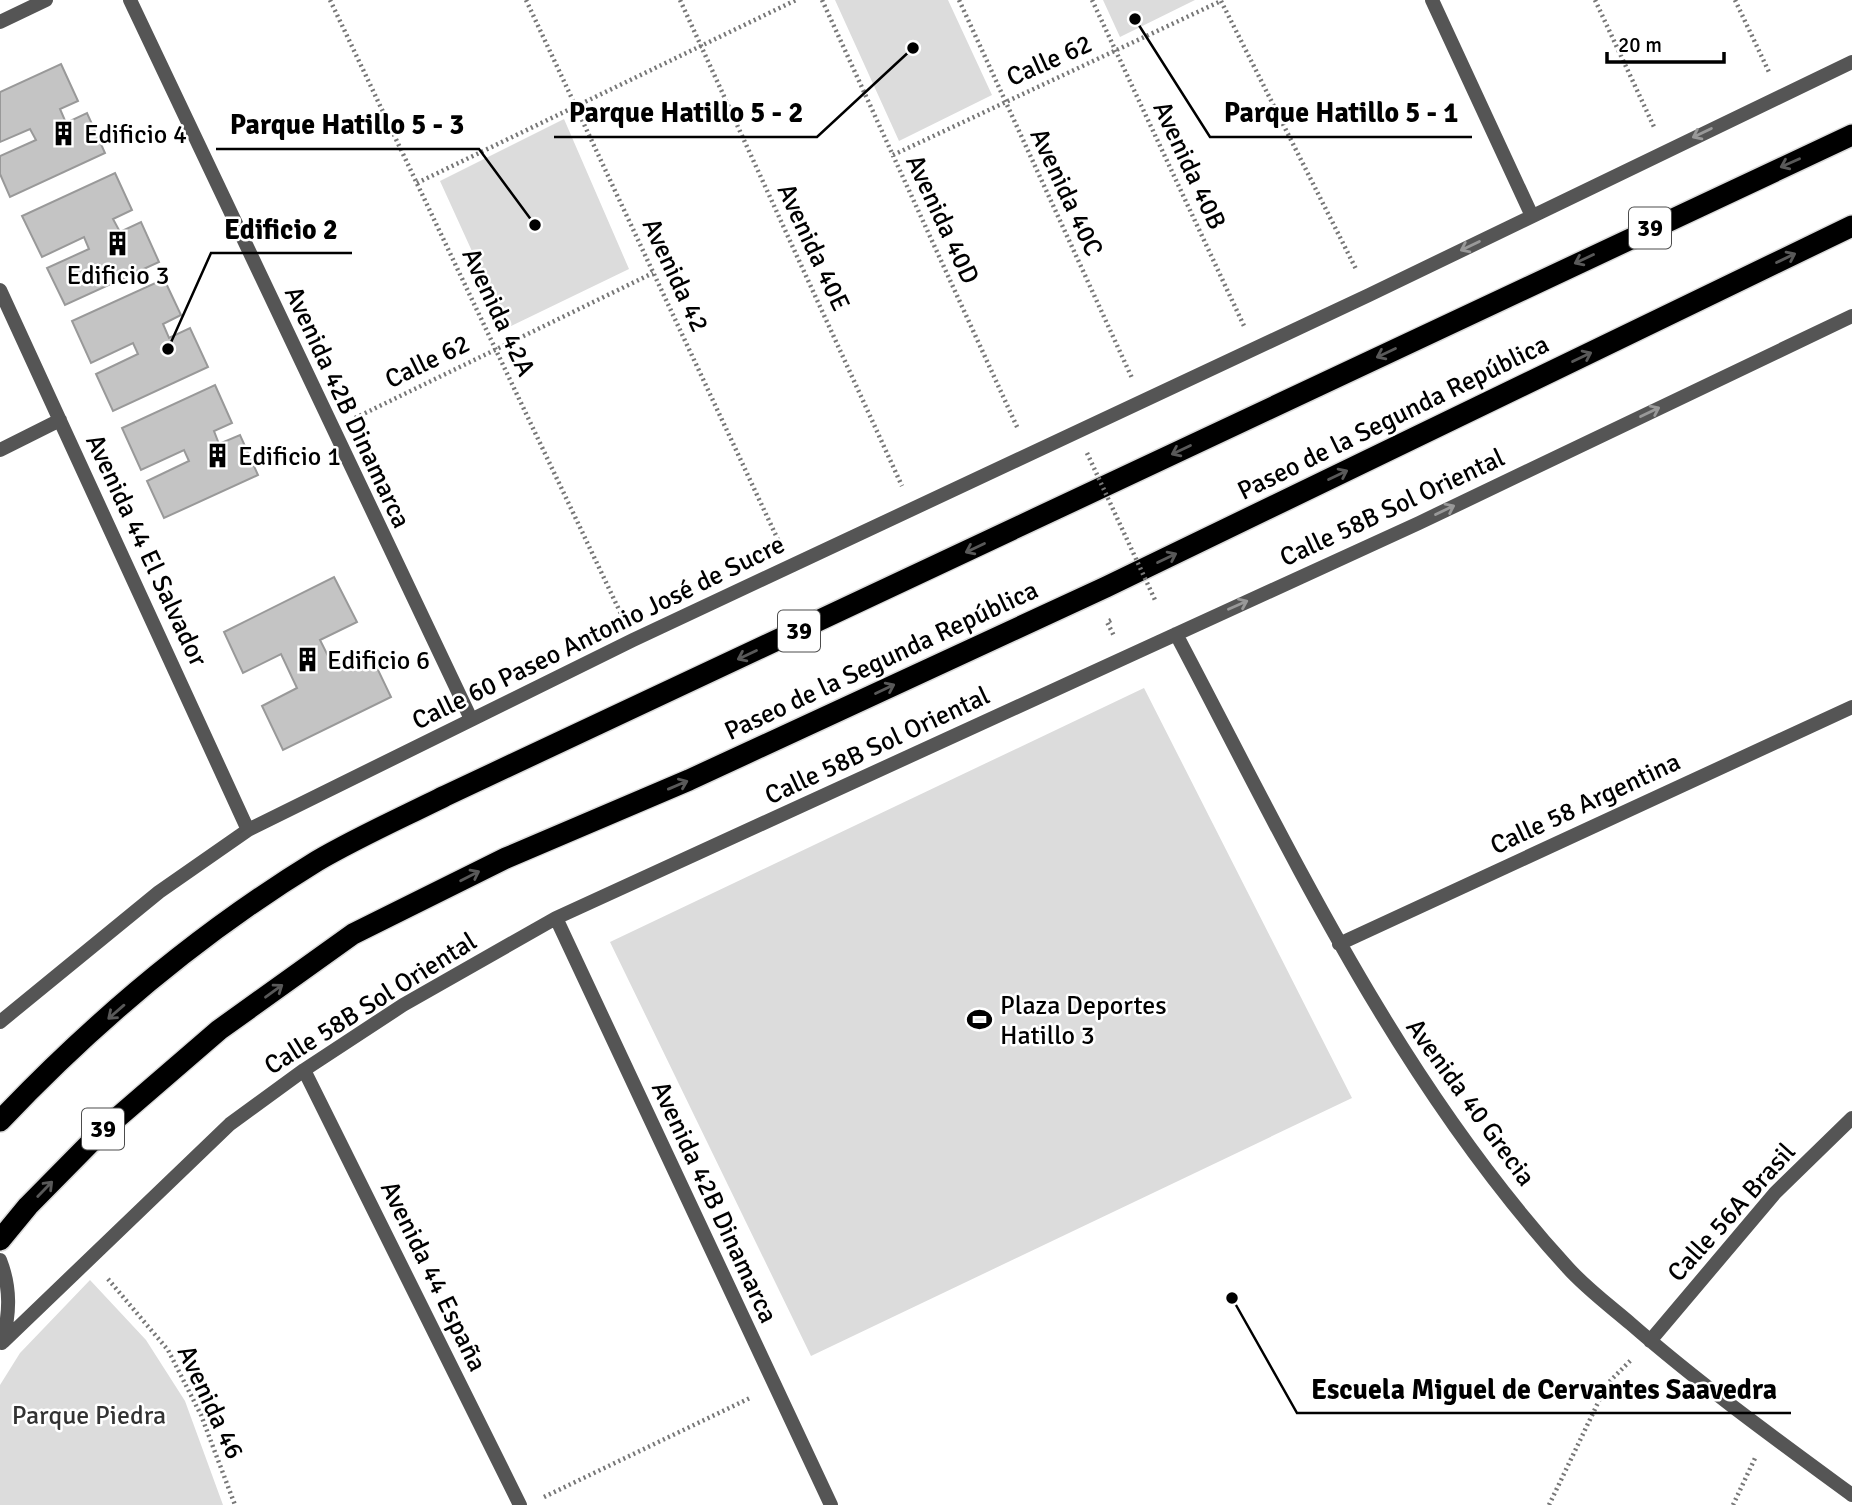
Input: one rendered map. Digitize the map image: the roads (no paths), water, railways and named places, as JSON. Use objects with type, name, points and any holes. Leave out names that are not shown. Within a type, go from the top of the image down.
[{"type":"highway","name":"39","points":[[0,1121],[37,1082],[167,967],[318,860],[446,796],[1852,135]]},
{"type":"highway","name":"Paseo de la Segunda República","points":[[0,1240],[28,1206],[102,1131],[219,1030],[353,934],[494,864],[690,780],[1093,593],[1852,226]]},
{"type":"street","points":[[0,22],[46,0]]},
{"type":"street","name":"Avenida 42B Dinamarca","points":[[130,0],[331,430],[471,719]]},
{"type":"street","points":[[1432,0],[1532,216],[1852,62]]},
{"type":"street","name":"Calle 60 Paseo Antonio José de Sucre","points":[[0,1022],[159,892],[248,831],[633,640],[1532,216]]},
{"type":"street","name":"Avenida 44 El Salvador","points":[[0,290],[248,831]]},
{"type":"street","name":"Calle 58B Sol Oriental","points":[[1,1344],[230,1124],[304,1070],[403,1005],[556,918],[1431,517],[1852,316]]},
{"type":"street","points":[[0,450],[60,419]]},
{"type":"street","name":"Avenida 40 Grecia","points":[[1176,634],[1339,944],[1387,1028],[1435,1101],[1507,1197],[1570,1271],[1650,1341],[1766,1433],[1852,1495]]},
{"type":"street","name":"Calle 58 Argentina","points":[[1339,944],[1852,707]]},
{"type":"street","name":"Avenida 42B Dinamarca","points":[[556,918],[831,1505]]},
{"type":"street","name":"Avenida 44 España","points":[[304,1070],[520,1505]]},
{"type":"street","name":"Calle 56A Brasil","points":[[1650,1341],[1775,1193],[1852,1118]]},
{"type":"street","points":[[0,1260],[7,1278],[9,1310],[1,1344]]},
{"type":"place","name":"Parque Hatillo 5 - 1","points":[[1135,19]]},
{"type":"place","name":"Parque Hatillo 5 - 2","points":[[913,48]]},
{"type":"place","name":"Edificio 4","points":[[64,134]]},
{"type":"place","name":"Parque Hatillo 5 - 3","points":[[535,225]]},
{"type":"place","name":"Edificio 3","points":[[118,243]]},
{"type":"place","name":"Edificio 2","points":[[168,349]]},
{"type":"place","name":"Edificio 1","points":[[218,456]]},
{"type":"place","name":"Edificio 6","points":[[307,660]]},
{"type":"place","name":"Plaza Deportes Hatillo 3","points":[[980,1020]]},
{"type":"place","name":"Escuela Miguel de Cervantes Saavedra","points":[[1232,1298]]},
{"type":"park label","name":"Parque Piedra","points":[[89,1415]]}]
